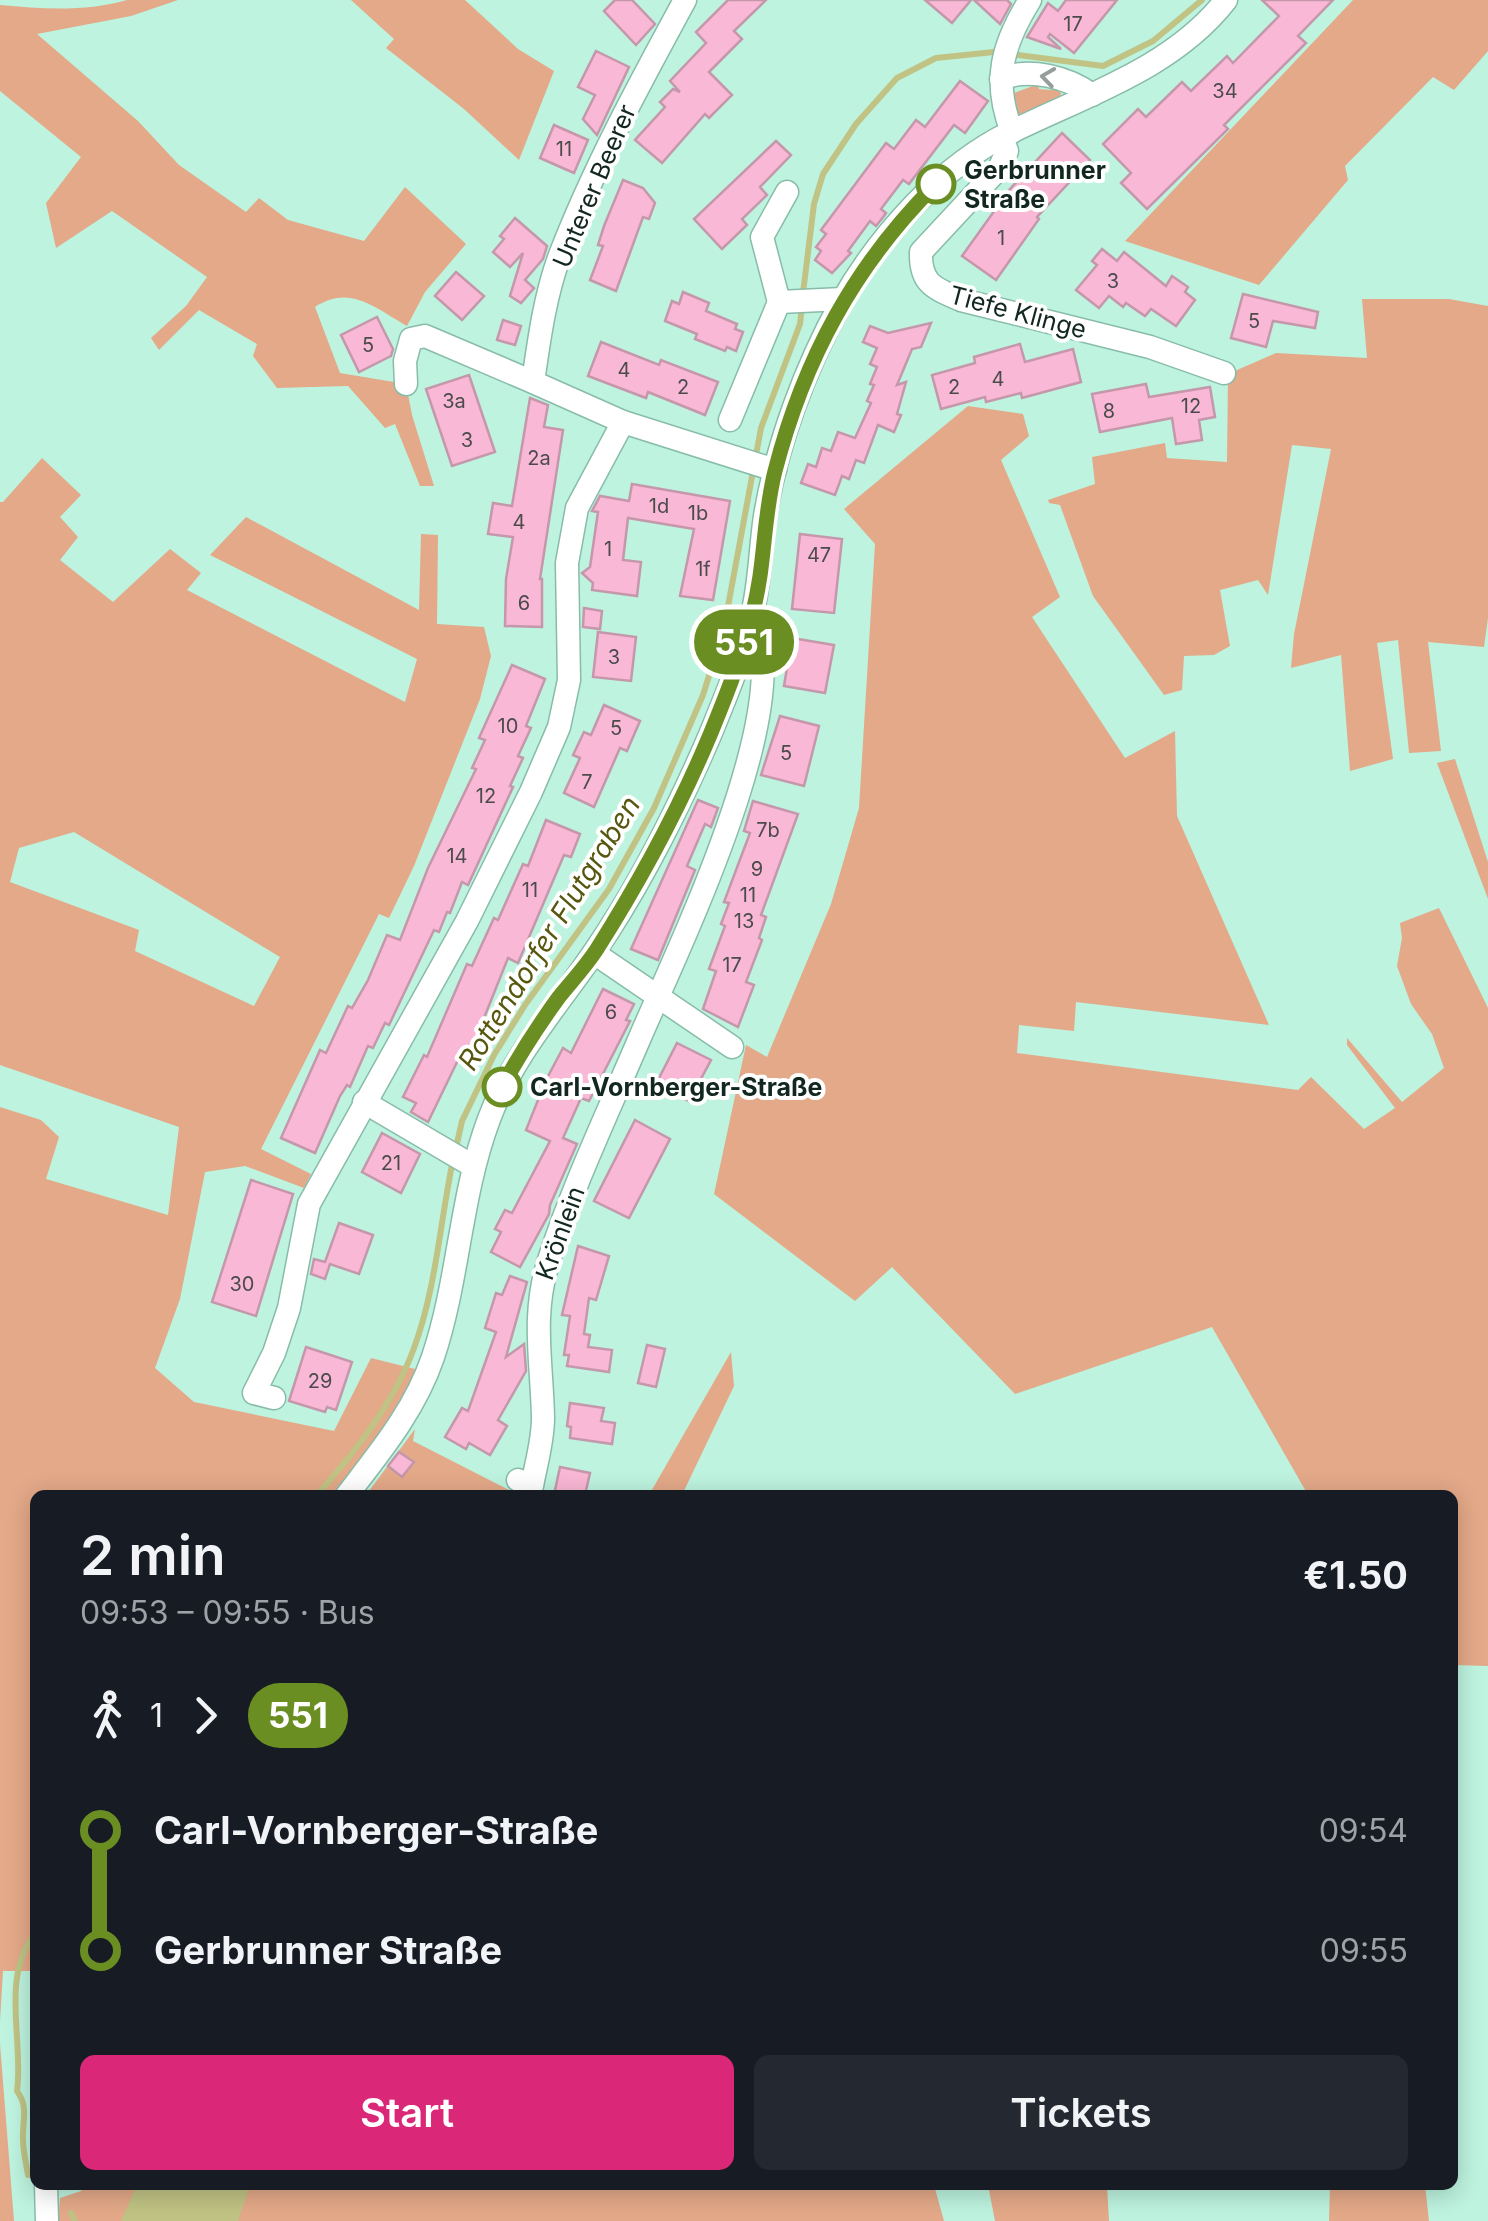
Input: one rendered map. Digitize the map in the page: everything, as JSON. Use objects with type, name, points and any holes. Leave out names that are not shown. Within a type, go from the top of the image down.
[{"type":"street","name":"Unterer Beerer","points":[[532,382],[559,258],[635,91],[685,0]]},
{"type":"street","points":[[1006,134],[1001,103],[1004,61],[1030,0]]},
{"type":"street","points":[[351,1490],[408,1414],[433,1358],[474,1166],[503,1085],[525,1046],[594,953],[647,865],[734,674],[752,618],[775,470],[831,300],[934,186],[1006,134],[1092,95],[1169,51],[1206,22],[1226,0]]},
{"type":"street","points":[[1004,61],[1022,74],[1064,79],[1092,95]]},
{"type":"street","name":"Tiefe Klinge","points":[[1006,134],[1000,167],[921,252],[920,270],[933,288],[961,300],[1150,347],[1224,373]]},
{"type":"street","points":[[730,420],[785,302],[762,238],[788,192]]},
{"type":"street","points":[[785,302],[831,300]]},
{"type":"street","points":[[406,384],[405,361],[411,339],[426,336],[622,422],[775,470]]},
{"type":"street","points":[[253,1392],[274,1353],[288,1308],[309,1204],[467,921],[532,792],[559,728],[569,680],[567,562],[577,508],[622,422]]},
{"type":"street","name":"Krönlein","points":[[531,1486],[543,1422],[539,1292],[572,1198],[706,885],[752,743],[763,682],[762,635],[752,618]]},
{"type":"street","points":[[594,953],[732,1047]]},
{"type":"street","points":[[364,1102],[474,1166]]},
{"type":"street","points":[[46,2190],[47,2221]]},
{"type":"shaded area","points":[[127,0],[178,0],[131,16],[37,34],[138,121],[179,165],[246,212],[259,198],[288,220],[364,241],[405,187],[466,244],[425,292],[407,326],[351,298],[328,300],[315,307],[340,373],[406,384],[434,486],[420,486],[395,424],[385,428],[348,386],[277,388],[253,356],[257,344],[199,310],[159,350],[151,338],[186,306],[207,277],[112,211],[56,248],[46,203],[81,157],[0,91],[0,5],[80,8]]},
{"type":"shaded area","points":[[351,0],[465,0],[518,49],[554,71],[519,160],[464,109],[386,48],[394,39]]},
{"type":"shaded area","points":[[1353,0],[1488,0],[1488,51],[1454,90],[1433,77],[1345,166],[1348,180],[1259,285],[1125,241]]},
{"type":"shaded area","points":[[1038,84],[1039,89],[1053,87],[1061,93],[1060,100],[1018,116],[1014,93]]},
{"type":"shaded area","points":[[1362,299],[1449,299],[1488,306],[1488,618],[1484,647],[1428,642],[1441,751],[1409,753],[1398,640],[1377,643],[1393,759],[1350,771],[1341,655],[1291,668],[1294,634],[1331,449],[1292,445],[1268,595],[1258,580],[1220,590],[1230,646],[1214,655],[1184,656],[1182,690],[1164,695],[1093,596],[1060,505],[1048,500],[1095,484],[1092,457],[1165,443],[1167,458],[1227,462],[1228,374],[1276,353],[1367,358]]},
{"type":"shaded area","points":[[968,406],[1023,414],[1029,436],[1001,460],[1060,597],[1032,617],[1125,758],[1175,731],[1177,816],[1269,1025],[1076,1002],[1074,1031],[1019,1025],[1017,1053],[1298,1090],[1311,1077],[1364,1129],[1395,1108],[1347,1045],[1347,1038],[1402,1102],[1444,1068],[1432,1034],[1411,1004],[1397,966],[1402,938],[1400,923],[1439,908],[1488,1008],[1488,1666],[1458,1665],[1458,1490],[1305,1490],[1212,1327],[1015,1394],[892,1267],[855,1301],[714,1194],[746,1045],[767,1057],[831,904],[859,808],[875,544],[844,509]]},
{"type":"shaded area","points":[[42,458],[81,495],[60,517],[78,537],[60,560],[113,602],[170,549],[201,573],[187,590],[405,702],[417,659],[210,555],[246,517],[419,610],[421,534],[438,535],[437,624],[484,627],[491,656],[480,699],[414,866],[389,918],[379,914],[261,1149],[311,1174],[304,1188],[245,1166],[205,1172],[180,1299],[155,1368],[194,1402],[334,1431],[371,1358],[423,1371],[386,1432],[337,1490],[30,1490],[30,1971],[3,1971],[0,2021],[0,1107],[41,1120],[59,1137],[46,1179],[168,1215],[179,1127],[0,1065],[0,502]],"holes":[[[74,832],[280,957],[254,1006],[135,951],[139,930],[10,882],[19,848]]]},
{"type":"shaded area","points":[[1455,759],[1488,862],[1488,899],[1437,763]]},
{"type":"shaded area","points":[[731,1352],[734,1386],[684,1490],[652,1490]]},
{"type":"shaded area","points":[[415,1429],[413,1441],[509,1490],[370,1490]]},
{"type":"shaded area","points":[[0,2044],[14,2221],[0,2221]]},
{"type":"shaded area","points":[[135,2190],[248,2190],[238,2221],[121,2221]]},
{"type":"shaded area","points":[[935,2190],[944,2221],[58,2221],[60,2198],[81,2191]]},
{"type":"shaded area","points":[[989,2190],[1107,2190],[1109,2221],[995,2221]]},
{"type":"shaded area","points":[[1330,2190],[1426,2190],[1429,2221],[1329,2221]]},
{"type":"building","points":[[615,0],[632,0],[655,24],[636,45],[604,11]]},
{"type":"building","points":[[728,0],[766,0],[734,31],[742,39],[709,72],[732,95],[709,118],[705,114],[662,163],[635,140],[665,107],[660,102],[673,89],[680,92],[670,81],[706,43],[696,32]]},
{"type":"building","points":[[925,0],[971,0],[952,23]]},
{"type":"building","points":[[974,0],[1007,0],[1011,4],[1000,24]]},
{"type":"building","points":[[1066,0],[1117,0],[1074,53],[1050,34],[1048,37],[1061,49],[1027,37],[1048,3],[1058,11]]},
{"type":"building","points":[[1262,0],[1333,0],[1298,36],[1306,43],[1224,125],[1228,129],[1147,209],[1121,183],[1131,173],[1103,144],[1138,109],[1146,117],[1182,82],[1191,91],[1227,56],[1233,63],[1279,16]]},
{"type":"building","points":[[596,51],[629,67],[597,135],[583,119],[595,95],[578,87]]},
{"type":"building","points":[[960,81],[988,101],[965,133],[954,125],[909,184],[903,180],[881,209],[886,213],[884,216],[876,226],[870,221],[848,251],[851,253],[832,273],[815,260],[821,251],[816,247],[826,234],[821,230],[886,143],[894,149],[916,120],[925,127]]},
{"type":"building","points":[[554,125],[588,140],[574,173],[540,158]]},
{"type":"building","points":[[1062,133],[1090,160],[1037,217],[996,280],[962,256],[1010,189]]},
{"type":"building","points":[[776,141],[791,155],[760,187],[767,195],[742,219],[747,225],[722,249],[694,219]]},
{"type":"building","points":[[623,180],[643,188],[655,203],[649,219],[643,217],[616,291],[590,280],[603,246],[598,245],[604,226]]},
{"type":"building","points":[[515,218],[547,246],[543,259],[525,280],[534,288],[521,303],[510,296],[523,253],[510,267],[493,252]]},
{"type":"building","points":[[1102,249],[1117,261],[1124,252],[1166,286],[1172,276],[1188,287],[1185,292],[1195,300],[1176,326],[1151,309],[1145,316],[1109,296],[1099,308],[1076,290],[1097,265],[1092,261]]},
{"type":"building","points":[[456,272],[484,296],[462,320],[435,296]]},
{"type":"building","points":[[683,292],[709,303],[706,311],[737,324],[735,329],[743,332],[736,351],[727,347],[725,351],[695,339],[697,334],[665,321],[672,301],[679,304]]},
{"type":"building","points":[[1243,294],[1318,312],[1315,328],[1273,321],[1266,347],[1231,338]]},
{"type":"building","points":[[377,317],[393,349],[391,356],[359,372],[341,335]]},
{"type":"building","points":[[503,320],[521,326],[515,345],[497,340]]},
{"type":"building","points":[[931,323],[921,347],[912,349],[897,385],[906,382],[894,432],[878,425],[864,463],[856,460],[849,479],[842,476],[835,495],[801,483],[808,464],[816,467],[822,448],[831,451],[838,432],[855,438],[871,403],[867,401],[877,367],[870,364],[877,348],[863,342],[870,326],[888,333]]},
{"type":"building","points":[[601,342],[659,365],[661,360],[718,382],[705,415],[648,392],[646,398],[588,376]]},
{"type":"building","points":[[1020,344],[1025,362],[1073,349],[1081,382],[1022,398],[1021,393],[986,402],[985,397],[941,409],[932,375],[975,363],[974,357]]},
{"type":"building","points":[[469,375],[495,452],[452,466],[426,389]]},
{"type":"building","points":[[1146,384],[1149,397],[1210,387],[1215,417],[1199,420],[1202,440],[1176,444],[1172,418],[1100,432],[1092,394]]},
{"type":"building","points":[[530,398],[548,405],[544,427],[563,430],[540,579],[542,627],[505,626],[506,579],[513,537],[488,534],[493,503],[512,506]]},
{"type":"building","points":[[632,484],[730,501],[713,600],[680,596],[694,529],[628,518],[623,560],[641,562],[637,596],[592,590],[593,583],[582,573],[590,567],[598,512],[592,511],[600,496],[629,501]]},
{"type":"building","points":[[800,534],[842,539],[834,613],[792,609]]},
{"type":"building","points":[[584,608],[602,611],[600,629],[583,627]]},
{"type":"building","points":[[598,632],[636,637],[631,681],[593,677]]},
{"type":"building","points":[[792,638],[834,645],[825,693],[784,686]]},
{"type":"building","points":[[512,665],[545,679],[526,726],[531,728],[518,756],[523,758],[510,786],[513,787],[468,885],[462,882],[439,932],[434,930],[389,1025],[385,1023],[373,1048],[368,1046],[315,1153],[281,1138],[320,1050],[326,1053],[348,1006],[352,1008],[368,980],[387,935],[400,940],[428,868],[476,769],[472,768],[485,740],[479,738]]},
{"type":"building","points":[[604,705],[640,721],[627,751],[620,748],[594,807],[564,793],[580,758],[573,755],[584,732],[591,735]]},
{"type":"building","points":[[780,716],[819,726],[804,786],[761,775]]},
{"type":"building","points":[[698,800],[718,808],[711,827],[705,824],[687,866],[695,870],[658,960],[631,949]]},
{"type":"building","points":[[753,801],[798,814],[761,915],[766,917],[759,938],[762,940],[746,982],[754,985],[738,1027],[703,1009],[716,971],[709,969],[725,926],[721,924],[729,903],[724,902],[750,833],[744,831]]},
{"type":"building","points":[[546,820],[580,834],[571,857],[564,855],[518,963],[508,958],[472,1048],[468,1046],[462,1060],[459,1058],[428,1122],[411,1112],[416,1103],[403,1097],[424,1055],[427,1057],[467,964],[472,966],[494,918],[498,920],[523,864],[528,866]]},
{"type":"building","points":[[603,989],[634,1004],[626,1020],[630,1021],[589,1101],[581,1098],[563,1138],[577,1144],[549,1214],[520,1267],[491,1252],[501,1232],[495,1229],[505,1210],[512,1213],[550,1141],[526,1130],[546,1080],[563,1048],[571,1053]]},
{"type":"building","points":[[677,1043],[711,1060],[689,1101],[656,1084]]},
{"type":"building","points":[[635,1120],[670,1139],[629,1218],[594,1201]]},
{"type":"building","points":[[382,1133],[420,1154],[401,1193],[362,1172]]},
{"type":"building","points":[[251,1180],[293,1194],[256,1316],[212,1302]]},
{"type":"building","points":[[339,1223],[373,1235],[359,1274],[330,1264],[325,1279],[311,1274],[314,1259],[325,1262]]},
{"type":"building","points":[[578,1246],[609,1256],[596,1300],[589,1298],[584,1334],[590,1335],[588,1347],[612,1350],[609,1372],[567,1366],[569,1355],[564,1355],[570,1316],[562,1315]]},
{"type":"building","points":[[510,1276],[527,1282],[506,1357],[524,1344],[526,1371],[498,1420],[507,1426],[490,1455],[469,1443],[466,1449],[445,1437],[462,1408],[468,1411],[496,1332],[485,1328],[496,1293],[502,1295]]},
{"type":"building","points":[[647,1345],[665,1349],[656,1387],[638,1383]]},
{"type":"building","points":[[306,1347],[352,1362],[336,1410],[327,1407],[325,1412],[289,1401]]},
{"type":"building","points":[[570,1403],[604,1408],[601,1421],[615,1423],[612,1444],[570,1438]]},
{"type":"building","points":[[399,1452],[414,1462],[402,1477],[388,1466]]},
{"type":"building","points":[[560,1467],[590,1473],[586,1490],[555,1490]]},
{"type":"waterway","name":"Rottendorfer Flutgraben","points":[[803,293],[814,204],[823,174],[856,124],[897,78],[936,58],[994,52],[1103,66],[1153,41],[1202,0]]},
{"type":"waterway","name":"Rottendorfer Flutgraben","points":[[456,1148],[462,1121],[494,1055],[609,889],[654,808],[703,695],[724,628],[761,428],[800,324],[802,306]]},
{"type":"waterway","name":"Rottendorfer Flutgraben","points":[[321,1490],[372,1426],[396,1388],[414,1348],[433,1279],[453,1160]]},
{"type":"waterway","name":"Rottendorfer Flutgraben","points":[[28,2175],[23,2144],[24,2109],[17,2091],[15,2010],[18,1970],[30,1942]]},
{"type":"waterway","name":"Rottendorfer Flutgraben","points":[[71,2213],[75,2221]]},
{"type":"bus line","name":"551","points":[[502,1087],[525,1046],[594,953],[647,865],[677,805],[709,738],[752,618],[775,470],[800,392],[843,300],[891,232],[936,184]]},
{"type":"place","name":"Gerbrunner Straße","points":[[936,184]]},
{"type":"place","name":"Carl-Vornberger-Straße","points":[[502,1087]]}]
